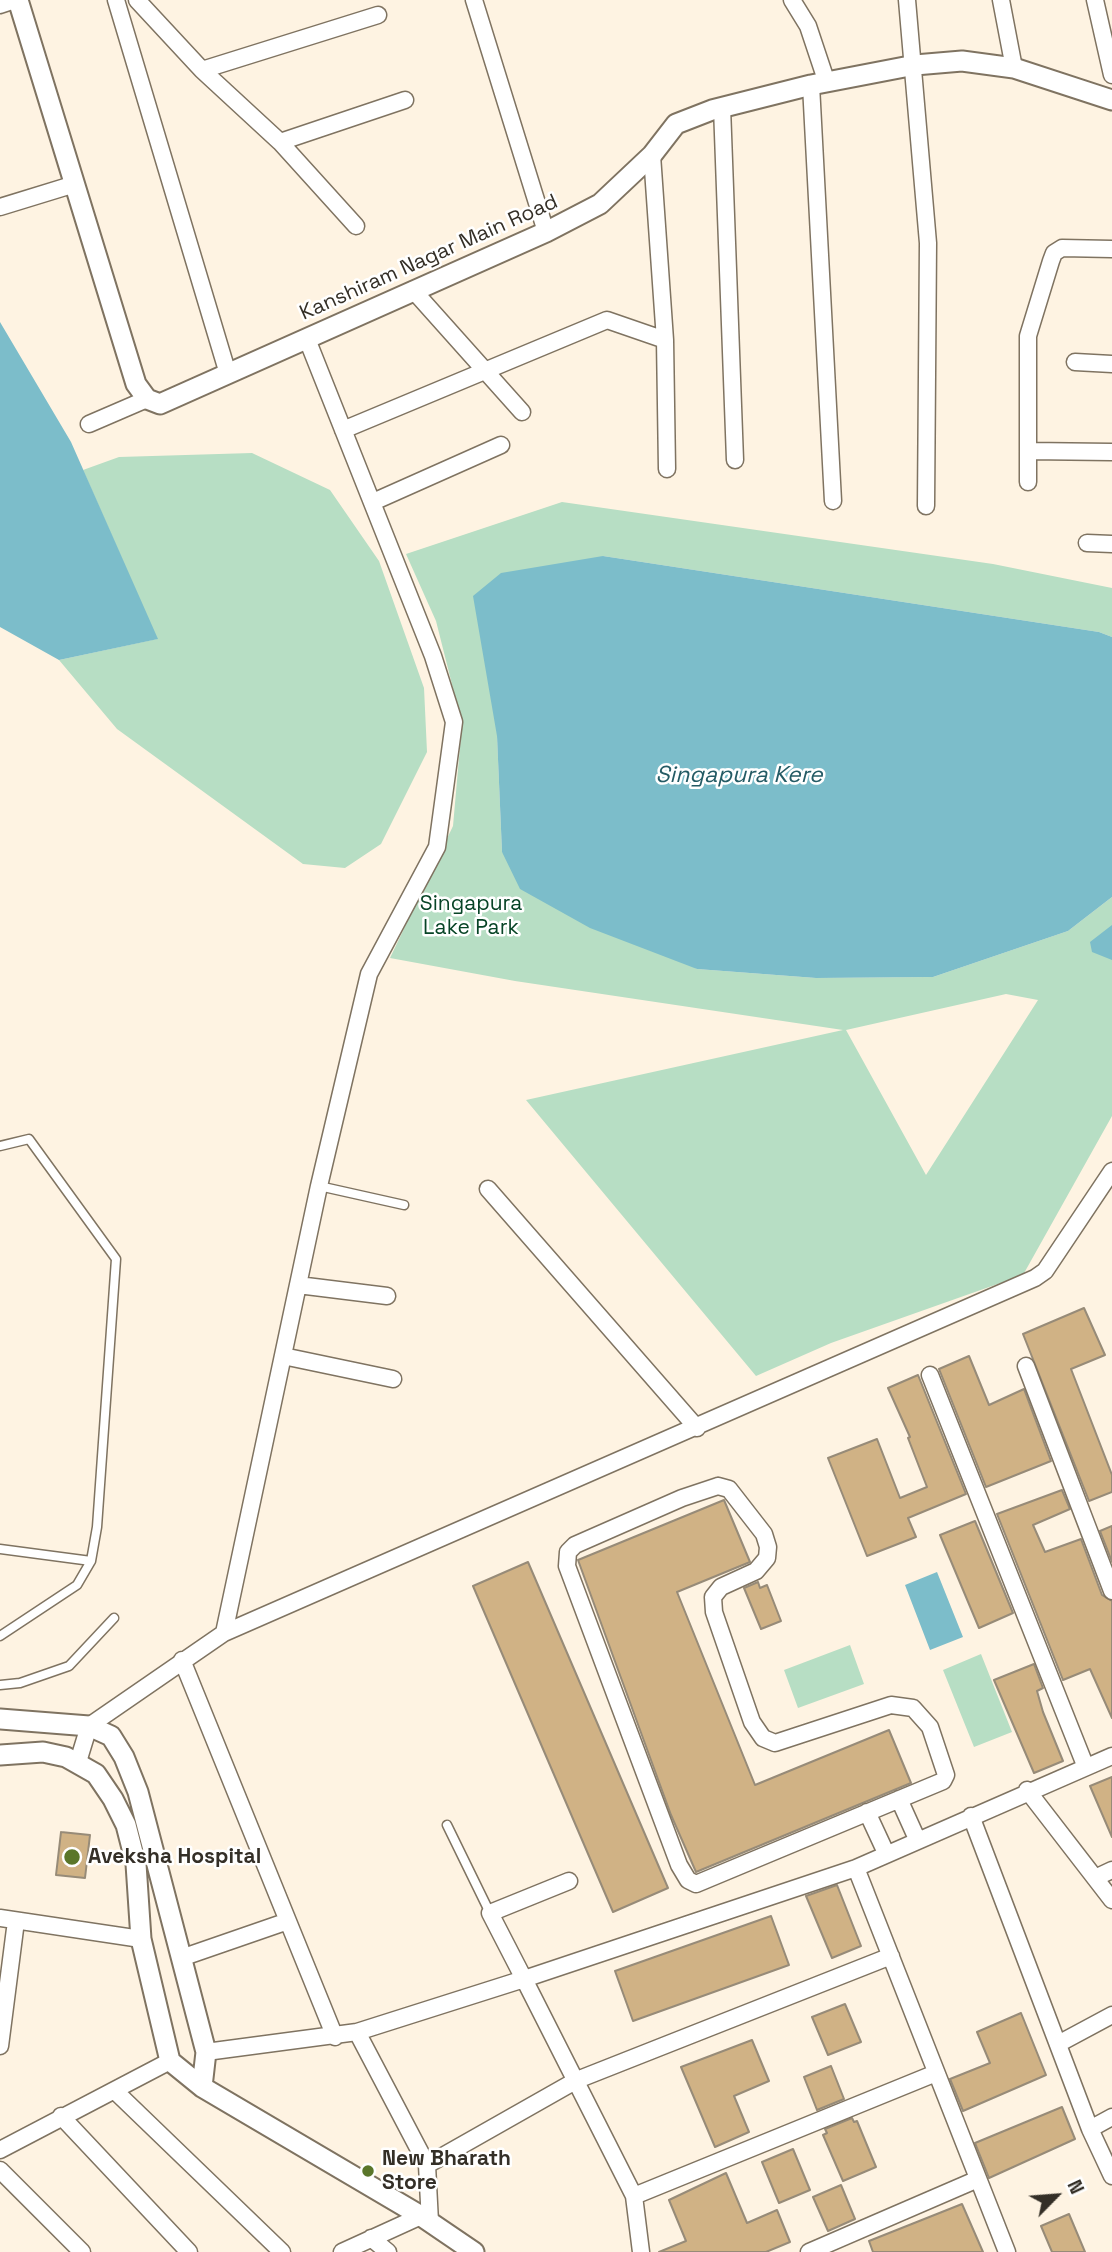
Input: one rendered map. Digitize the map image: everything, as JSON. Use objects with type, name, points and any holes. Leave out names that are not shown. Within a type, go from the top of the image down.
[{"type":"street","points":[[0,5],[16,0],[136,384],[147,399],[89,424]]},
{"type":"street","points":[[116,0],[228,374]]},
{"type":"street","points":[[137,0],[202,70],[280,142],[356,226]]},
{"type":"street","points":[[474,0],[546,232]]},
{"type":"street","points":[[792,0],[808,26],[819,84],[833,501]]},
{"type":"street","points":[[907,0],[915,65],[928,243],[926,506]]},
{"type":"street","points":[[1001,0],[1014,68]]},
{"type":"street","points":[[1095,0],[1112,75]]},
{"type":"street","points":[[202,70],[378,15]]},
{"type":"street","name":"Kanshiram Nagar Main Road","points":[[147,399],[160,404],[546,232],[600,204],[652,155],[676,124],[722,107],[915,65],[962,61],[1014,68],[1112,100]]},
{"type":"street","points":[[280,142],[405,100]]},
{"type":"street","points":[[722,107],[735,460]]},
{"type":"street","points":[[652,155],[664,340],[667,469]]},
{"type":"street","points":[[0,207],[75,184]]},
{"type":"street","points":[[1028,482],[1028,336],[1054,253],[1062,248],[1112,249]]},
{"type":"street","points":[[413,289],[522,412]]},
{"type":"street","points":[[343,430],[607,320],[664,340]]},
{"type":"street","points":[[224,1633],[319,1186],[369,974],[437,847],[454,722],[433,656],[307,339]]},
{"type":"street","points":[[1075,362],[1112,364]]},
{"type":"street","points":[[373,502],[501,445]]},
{"type":"street","points":[[1028,451],[1112,452]]},
{"type":"street","points":[[1087,543],[1112,544]]},
{"type":"street","points":[[78,1762],[89,1726],[224,1633],[698,1428],[1041,1275],[1112,1171]]},
{"type":"street","points":[[488,1189],[698,1428]]},
{"type":"street","points":[[298,1284],[387,1296]]},
{"type":"street","points":[[283,1356],[393,1379]]},
{"type":"street","points":[[1026,1366],[1112,1591]]},
{"type":"street","points":[[930,1375],[1085,1765]]},
{"type":"street","points":[[718,1486],[729,1489],[764,1534],[768,1547],[767,1558],[756,1571],[720,1587],[713,1597],[714,1612],[752,1722],[763,1738],[775,1743],[891,1705],[913,1708],[930,1727],[946,1775],[943,1781],[867,1812],[708,1880],[696,1884],[688,1880],[679,1866],[567,1566],[568,1552],[575,1545],[682,1498],[718,1486]]},
{"type":"street","points":[[182,1660],[335,2037]]},
{"type":"street","points":[[0,1719],[89,1726],[111,1736],[129,1768],[138,1792],[206,2052],[202,2087]]},
{"type":"street","points":[[0,1755],[43,1752],[78,1762],[96,1774],[126,1825],[136,1864],[141,1939],[170,2061],[202,2087],[426,2219],[474,2252]]},
{"type":"street","points":[[206,2052],[357,2032],[524,1979],[856,1868],[1027,1790],[1112,1756]]},
{"type":"street","points":[[1027,1790],[1112,1900]]},
{"type":"street","points":[[899,1799],[917,1839]]},
{"type":"street","points":[[867,1812],[886,1853]]},
{"type":"street","points":[[971,1816],[1090,2129],[1112,2176]]},
{"type":"street","points":[[856,1868],[1007,2252]]},
{"type":"street","points":[[1095,1878],[1112,1870]]},
{"type":"street","points":[[569,1881],[490,1913],[634,2196],[641,2252]]},
{"type":"street","points":[[0,2049],[8,1920],[141,1939]]},
{"type":"street","points":[[181,1958],[288,1921]]},
{"type":"street","points":[[428,2165],[577,2080],[891,1956]]},
{"type":"street","points":[[1058,2044],[1112,2015]]},
{"type":"street","points":[[357,2032],[428,2165],[426,2219]]},
{"type":"street","points":[[0,2150],[170,2061]]},
{"type":"street","points":[[634,2196],[936,2073]]},
{"type":"street","points":[[115,2091],[282,2252]]},
{"type":"street","points":[[61,2116],[189,2252]]},
{"type":"street","points":[[1090,2129],[1112,2118]]},
{"type":"street","points":[[0,2170],[82,2252]]},
{"type":"street","points":[[809,2252],[978,2179]]},
{"type":"street","points":[[342,2252],[371,2238],[426,2219]]},
{"type":"street","points":[[371,2238],[388,2252]]},
{"type":"lane","points":[[0,1146],[29,1139],[116,1259],[97,1527],[91,1561],[77,1585],[0,1636]]},
{"type":"lane","points":[[319,1186],[404,1205]]},
{"type":"lane","points":[[0,1549],[91,1561]]},
{"type":"lane","points":[[0,1685],[20,1683],[69,1666],[114,1618]]},
{"type":"lane","points":[[447,1825],[490,1913]]},
{"type":"green space","points":[[252,453],[330,490],[379,561],[424,688],[427,752],[381,844],[345,868],[303,864],[117,729],[59,660],[157,639],[83,470],[119,457]]},
{"type":"green space","name":"Singapura Lake Park","points":[[562,502],[993,564],[1112,588],[1112,637],[1099,632],[603,556],[497,736],[502,852],[697,969],[816,978],[933,977],[1068,931],[1112,897],[1112,1116],[1023,1275],[831,1343],[756,1376],[526,1100],[843,1030],[515,981],[390,958],[453,826],[462,724],[436,621],[406,554]],"holes":[[[1006,994],[1038,1000],[926,1175],[846,1030]]]},
{"type":"green space","points":[[850,1645],[864,1684],[798,1708],[784,1670]]},
{"type":"green space","points":[[981,1654],[1012,1732],[974,1747],[943,1670]]},
{"type":"water","points":[[0,322],[71,442],[158,639],[59,660],[0,627]]},
{"type":"water","name":"Singapura Kere","points":[[603,556],[1099,632],[1112,637],[1112,897],[1068,931],[933,977],[816,978],[697,969],[590,928],[520,889],[502,852],[497,736],[473,596],[501,573]]},
{"type":"water","points":[[1112,925],[1112,960],[1092,952],[1090,942]]},
{"type":"water","points":[[937,1572],[963,1637],[930,1650],[905,1585]]},
{"type":"building","points":[[1084,1308],[1105,1355],[1071,1369],[1112,1475],[1112,1492],[1089,1501],[1023,1334]]},
{"type":"building","points":[[969,1356],[989,1405],[1024,1389],[1051,1461],[986,1487],[939,1369]]},
{"type":"building","points":[[918,1375],[966,1494],[908,1518],[916,1537],[867,1556],[828,1458],[877,1439],[900,1498],[927,1487],[908,1438],[910,1437],[888,1388]]},
{"type":"building","points":[[1062,1490],[1070,1509],[1033,1525],[1045,1552],[1081,1539],[1102,1595],[1112,1601],[1112,1718],[1090,1669],[1063,1680],[997,1514]]},
{"type":"building","points":[[724,1500],[750,1562],[677,1592],[755,1785],[889,1730],[911,1783],[696,1872],[671,1815],[578,1560]]},
{"type":"building","points":[[975,1521],[1013,1613],[979,1628],[940,1535]]},
{"type":"building","points":[[1112,1526],[1112,1562],[1100,1531]]},
{"type":"building","points":[[528,1562],[668,1888],[613,1912],[473,1586]]},
{"type":"building","points":[[758,1582],[760,1588],[767,1585],[781,1621],[761,1629],[744,1588]]},
{"type":"building","points":[[1034,1664],[1043,1688],[1037,1691],[1043,1712],[1063,1761],[1034,1773],[994,1680]]},
{"type":"building","points":[[1112,1777],[1112,1837],[1090,1786]]},
{"type":"building","points":[[61,1832],[90,1835],[85,1878],[56,1875]]},
{"type":"building","points":[[837,1885],[861,1946],[832,1958],[806,1896]]},
{"type":"building","points":[[771,1916],[789,1965],[633,2021],[615,1971]]},
{"type":"building","points":[[845,2004],[861,2042],[828,2055],[812,2017]]},
{"type":"building","points":[[1021,2013],[1046,2075],[963,2111],[950,2079],[990,2063],[977,2032]]},
{"type":"building","points":[[752,2040],[769,2081],[734,2096],[749,2132],[715,2147],[681,2067]]},
{"type":"building","points":[[831,2066],[844,2099],[817,2110],[804,2077]]},
{"type":"building","points":[[1062,2107],[1075,2139],[989,2178],[975,2143]]},
{"type":"building","points":[[852,2118],[854,2122],[857,2121],[876,2167],[843,2181],[823,2135],[827,2133],[825,2129]]},
{"type":"building","points":[[793,2149],[810,2190],[779,2203],[762,2162]]},
{"type":"building","points":[[726,2173],[747,2223],[777,2210],[790,2242],[766,2252],[659,2252],[686,2241],[669,2200]]},
{"type":"building","points":[[841,2185],[855,2219],[828,2231],[813,2197]]},
{"type":"building","points":[[962,2204],[983,2252],[873,2252],[869,2241]]},
{"type":"building","points":[[1069,2214],[1085,2252],[1052,2252],[1041,2226]]},
{"type":"place","name":"Aveksha Hospital","points":[[72,1857]]},
{"type":"place","name":"New Bharath Store","points":[[368,2171]]}]
